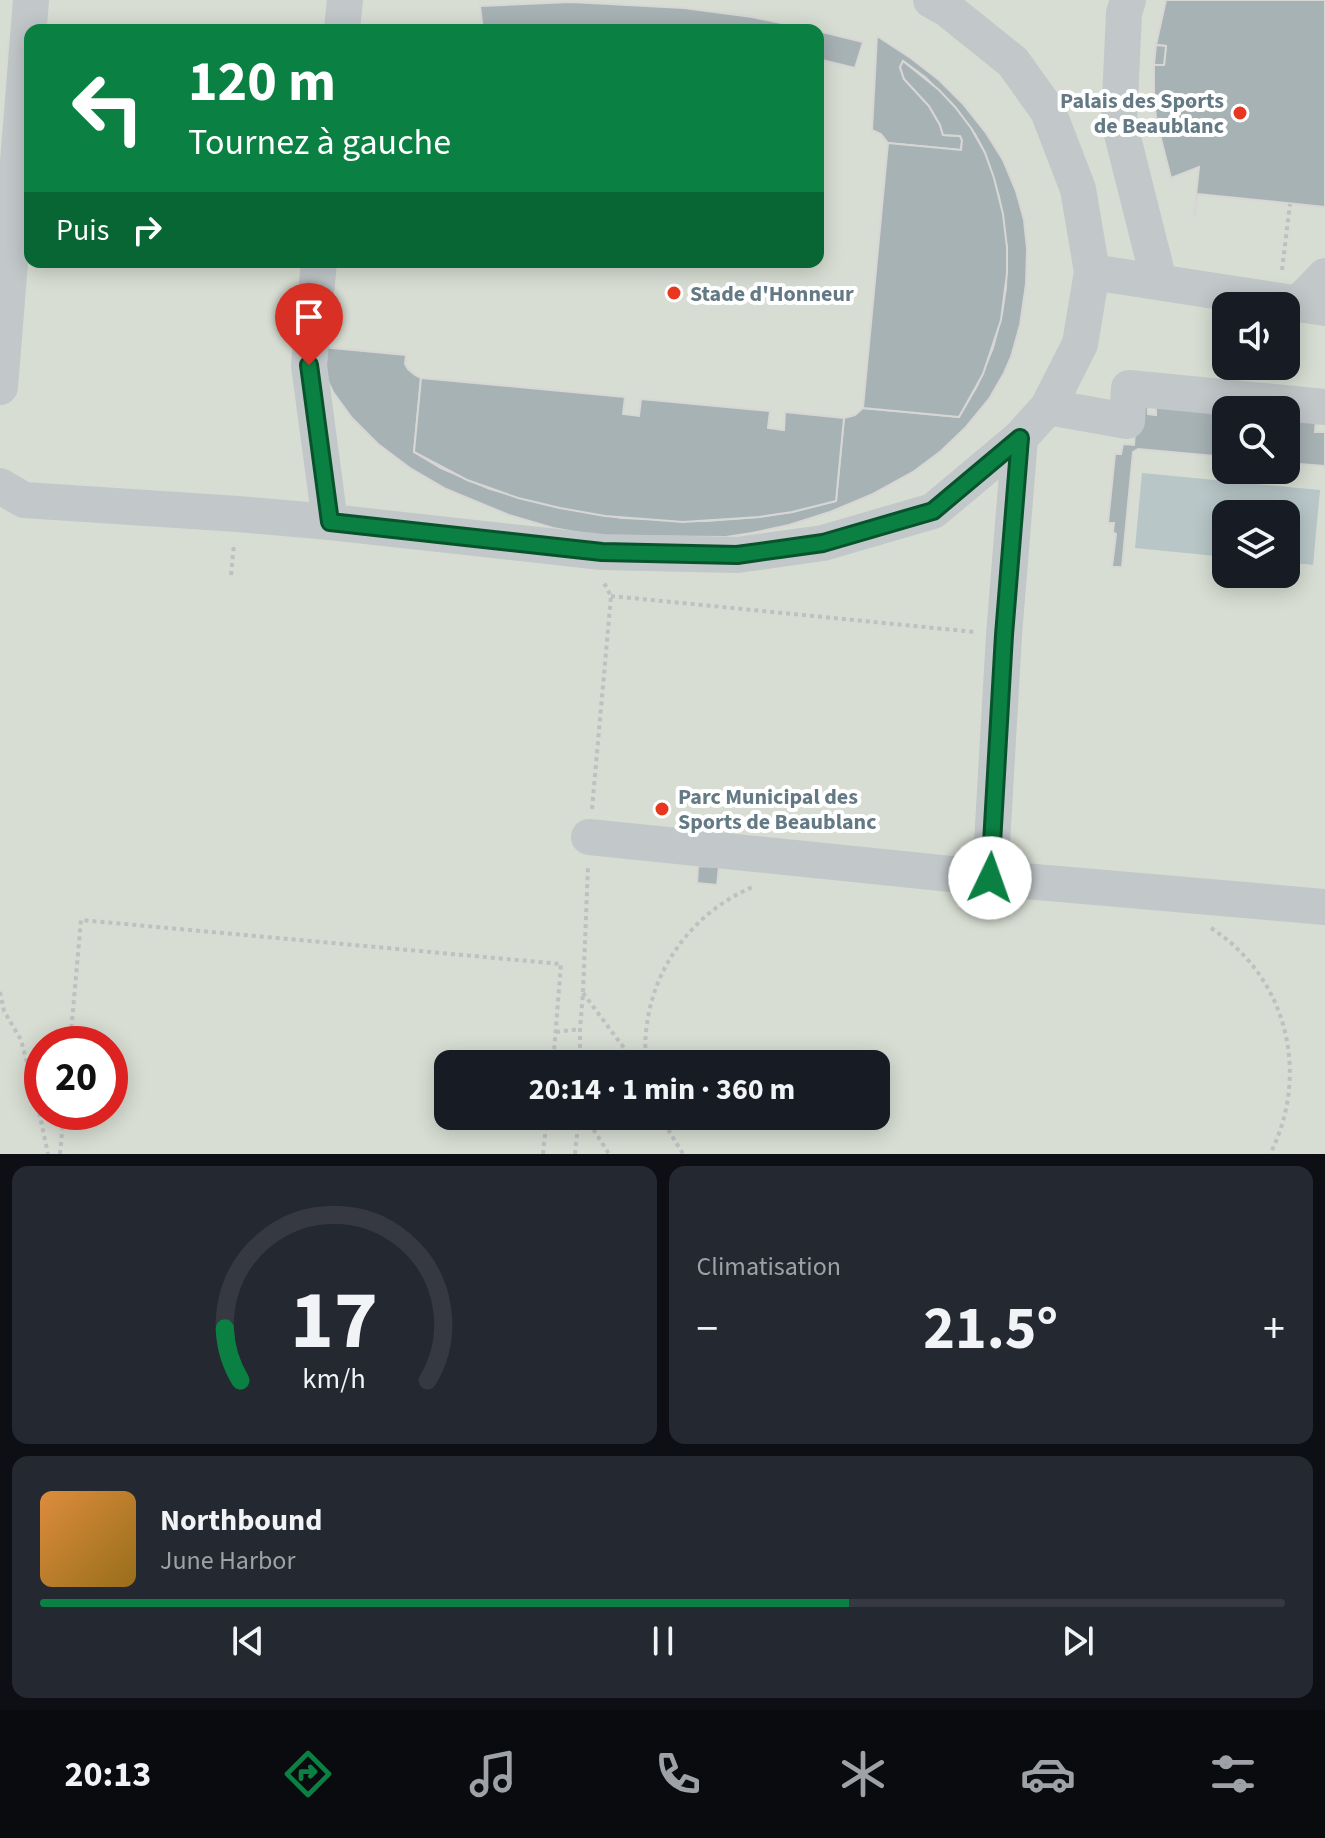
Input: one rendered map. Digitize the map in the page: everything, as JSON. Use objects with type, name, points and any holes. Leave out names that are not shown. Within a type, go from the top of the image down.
[{"type":"lane","points":[[29,24],[31,0]]},
{"type":"lane","points":[[343,24],[345,0]]},
{"type":"lane","points":[[0,486],[24,500],[330,522],[602,552],[737,555],[823,543],[933,511],[1020,438],[1048,407],[1080,344],[1092,272],[1078,189],[1048,111],[1013,62],[947,9],[931,0]]},
{"type":"lane","points":[[1128,0],[1124,13],[1119,122],[1159,281]]},
{"type":"lane","points":[[0,387],[24,87]]},
{"type":"lane","points":[[318,268],[309,365],[330,522]]},
{"type":"lane","points":[[1092,272],[1312,306],[1325,276]]},
{"type":"lane","points":[[1048,407],[1127,421],[1129,388],[1325,407]]},
{"type":"lane","points":[[990,878],[1004,635],[1020,438]]},
{"type":"lane","points":[[589,837],[990,878],[1325,907]]},
{"type":"path","points":[[1285,247],[1290,204]]},
{"type":"path","points":[[611,596],[1004,635]]},
{"type":"path","points":[[645,1050],[648,1016],[656,986],[669,959],[686,935],[707,914],[732,896],[759,884]]},
{"type":"path","points":[[72,1026],[81,920],[561,964],[554,1050]]},
{"type":"path","points":[[1206,924],[1230,941],[1251,963],[1269,987],[1285,1029],[1291,1059],[1290,1088],[1285,1118],[1270,1154]]},
{"type":"path","points":[[0,992],[4,1011],[21,1040],[48,1154]]},
{"type":"path","points":[[583,993],[626,1050]]},
{"type":"path","points":[[556,1032],[580,1029]]},
{"type":"path","points":[[60,1154],[62,1130]]},
{"type":"path","points":[[543,1154],[546,1130]]},
{"type":"path","points":[[575,1154],[578,1130]]},
{"type":"path","points":[[594,1130],[609,1154]]},
{"type":"path","points":[[668,1130],[683,1154]]},
{"type":"shaded area","name":"Parc Municipal des Sports de Beaublanc","points":[[0,0],[1325,0],[1325,1154],[0,1154]]},
{"type":"shaded area","points":[[1142,473],[1212,480],[1212,484],[1257,484],[1320,490],[1313,565],[1300,564],[1300,500],[1212,500],[1212,556],[1135,548]]},
{"type":"building","name":"Palais des Sports de Beaublanc","points":[[1166,0],[1325,0],[1325,207],[1198,194],[1194,215],[1199,167],[1171,178],[1154,102],[1154,65],[1164,65],[1166,46],[1156,45]]},
{"type":"building","points":[[571,2],[684,8],[786,24],[482,24],[480,6]]},
{"type":"building","points":[[824,32],[863,42],[855,68],[824,60]]},
{"type":"building","points":[[877,36],[939,80],[986,133],[1003,160],[1016,191],[1024,220],[1027,249],[1020,325],[1004,373],[989,399],[966,427],[913,472],[873,494],[830,512],[752,533],[726,537],[597,536],[553,528],[509,515],[446,489],[378,444],[352,418],[333,392],[311,346],[406,355],[408,369],[421,378],[414,452],[441,468],[490,489],[552,506],[622,518],[706,521],[792,512],[836,501],[844,418],[855,415],[863,408],[959,417],[977,386],[993,348],[1006,288],[1007,248],[999,197],[985,153],[955,107],[925,77],[903,61],[900,67],[904,79],[929,106],[943,135],[960,136],[961,150],[888,143],[881,134],[872,130]]},
{"type":"building","points":[[1156,45],[1166,46],[1164,65],[1154,65]]},
{"type":"building","points":[[903,61],[939,90],[971,128],[985,153],[1003,214],[1007,273],[1001,320],[983,374],[959,417],[863,408],[888,143],[961,150],[960,136],[943,135],[929,106],[904,79],[900,67]]},
{"type":"building","points":[[421,378],[625,397],[623,414],[639,416],[641,399],[770,411],[768,428],[784,430],[785,412],[844,418],[836,501],[759,517],[683,522],[605,516],[518,498],[467,480],[414,452]]},
{"type":"building","points":[[1163,398],[1212,403],[1212,456],[1138,449],[1133,452],[1122,567],[1112,567],[1116,534],[1113,532],[1114,523],[1108,523],[1115,454],[1121,454],[1123,444],[1134,445],[1137,405],[1148,405],[1148,414],[1156,415],[1156,404]]},
{"type":"building","points":[[1300,411],[1311,412],[1316,418],[1315,432],[1325,432],[1325,466],[1300,464]]},
{"type":"building","points":[[698,866],[719,867],[717,885],[697,883]]},
{"type":"place","name":"Palais des Sports de Beaublanc","points":[[1240,113]]},
{"type":"place","name":"Stade d'Honneur","points":[[674,293]]},
{"type":"place","name":"Parc Municipal des Sports de Beaublanc","points":[[662,809]]},
{"type":"route","points":[[309,365],[330,522],[602,552],[737,555],[823,543],[933,511],[1020,438],[1004,635],[990,878]]}]
